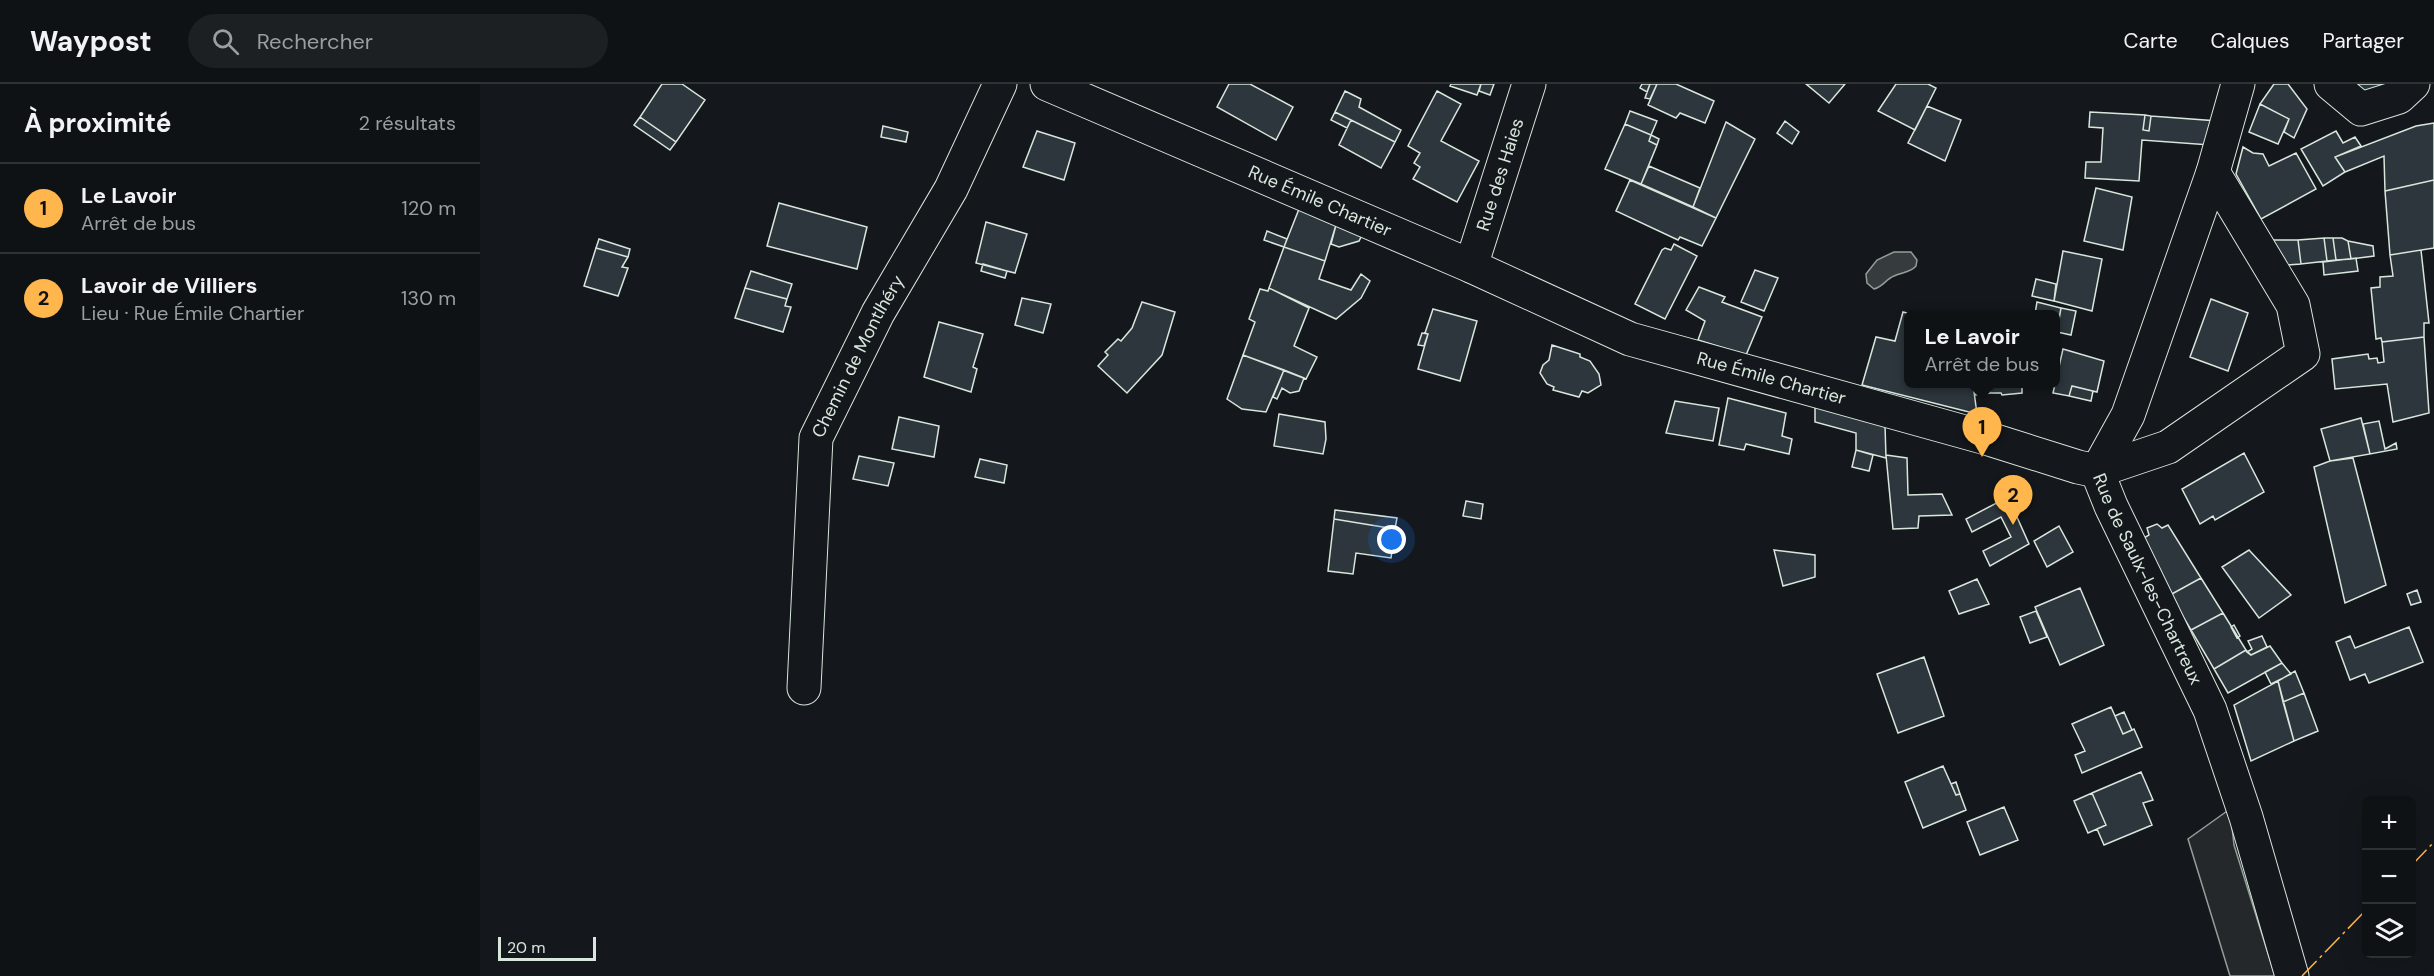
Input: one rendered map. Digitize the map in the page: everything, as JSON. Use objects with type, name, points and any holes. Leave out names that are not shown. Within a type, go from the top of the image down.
[{"type":"street","points":[[993,84],[999,84]]},
{"type":"street","name":"Chemin de Montlhéry","points":[[804,688],[816,438],[878,314],[951,189],[999,84]]},
{"type":"street","name":"Rue Émile Chartier","points":[[1047,84],[1470,266],[1630,339],[2097,471]]},
{"type":"street","name":"Rue des Haies","points":[[1470,266],[1529,84]]},
{"type":"street","name":"Rue de Saulx-les-Chartreux","points":[[2238,84],[2213,172],[2128,415],[2097,471],[2111,506],[2210,710],[2246,817],[2292,976]]},
{"type":"street","points":[[2331,84],[2361,109],[2399,97],[2413,84]]},
{"type":"street","points":[[2097,471],[2168,447],[2303,354],[2293,305],[2213,172]]},
{"type":"shaded area","points":[[1894,252],[1911,252],[1917,260],[1916,266],[1891,277],[1880,287],[1874,289],[1867,283],[1866,274],[1877,260]]},
{"type":"shaded area","points":[[2230,809],[2234,845],[2275,976],[2230,976],[2188,839]]},
{"type":"building","points":[[662,84],[682,84],[705,100],[676,142],[640,117]]},
{"type":"building","points":[[1229,84],[1250,84],[1293,107],[1276,140],[1217,107]]},
{"type":"building","points":[[1451,84],[1481,84],[1477,95],[1450,86]]},
{"type":"building","points":[[1481,84],[1494,84],[1490,95],[1479,91]]},
{"type":"building","points":[[1642,84],[1650,84],[1647,92],[1640,88]]},
{"type":"building","points":[[1650,84],[1657,84],[1650,99],[1645,98]]},
{"type":"building","points":[[1657,84],[1676,84],[1714,101],[1705,123],[1680,113],[1676,118],[1648,105]]},
{"type":"building","points":[[1806,84],[1845,84],[1829,103]]},
{"type":"building","points":[[1896,84],[1928,84],[1936,88],[1915,130],[1878,111]]},
{"type":"building","points":[[2274,84],[2288,84],[2307,109],[2294,138],[2284,132],[2289,119],[2260,104]]},
{"type":"building","points":[[2348,84],[2383,84],[2361,99]]},
{"type":"building","points":[[1345,91],[1361,99],[1359,107],[1401,130],[1395,142],[1335,112]]},
{"type":"building","points":[[1437,91],[1461,104],[1441,141],[1479,161],[1457,202],[1413,179],[1420,167],[1414,163],[1420,153],[1408,146]]},
{"type":"building","points":[[2260,104],[2289,119],[2278,144],[2249,132]]},
{"type":"building","points":[[1927,106],[1961,120],[1945,161],[1908,143]]},
{"type":"building","points":[[1630,111],[1657,121],[1651,135],[1625,124]]},
{"type":"building","points":[[1335,112],[1351,120],[1347,128],[1331,120]]},
{"type":"building","points":[[2090,112],[2145,115],[2143,130],[2149,131],[2151,116],[2218,121],[2210,145],[2142,140],[2139,181],[2085,178],[2086,162],[2101,162],[2103,128],[2089,127]]},
{"type":"building","points":[[2145,115],[2151,116],[2149,131],[2143,130]]},
{"type":"building","points":[[640,117],[676,142],[670,150],[634,125]]},
{"type":"building","points":[[1351,120],[1395,142],[1381,168],[1339,145]]},
{"type":"building","points":[[1785,121],[1799,132],[1792,144],[1777,133]]},
{"type":"building","points":[[1726,122],[1755,139],[1716,218],[1693,207]]},
{"type":"building","points":[[2434,123],[2434,180],[2385,191],[2384,156],[2345,172],[2335,157],[2416,126]]},
{"type":"building","points":[[1625,124],[1651,135],[1649,141],[1657,145],[1641,184],[1605,169]]},
{"type":"building","points":[[883,126],[908,132],[906,142],[881,137]]},
{"type":"building","points":[[1037,131],[1075,143],[1064,180],[1023,167]]},
{"type":"building","points":[[2336,131],[2343,143],[2355,137],[2361,146],[2335,157],[2345,172],[2323,186],[2301,149]]},
{"type":"building","points":[[1651,135],[1659,139],[1657,145],[1649,141]]},
{"type":"building","points":[[2243,147],[2253,153],[2263,154],[2269,166],[2296,153],[2316,189],[2261,219],[2236,174]]},
{"type":"building","points":[[1649,166],[1700,188],[1693,207],[1641,184]]},
{"type":"building","points":[[1630,180],[1716,218],[1702,246],[1680,237],[1678,240],[1616,211]]},
{"type":"building","points":[[2434,180],[2434,248],[2390,255],[2385,191]]},
{"type":"building","points":[[2096,188],[2132,197],[2123,250],[2084,241]]},
{"type":"building","points":[[779,203],[867,227],[857,269],[767,246]]},
{"type":"building","points":[[1299,209],[1336,225],[1325,261],[1284,247]]},
{"type":"building","points":[[986,222],[1027,234],[1015,273],[976,263]]},
{"type":"building","points":[[1336,225],[1362,235],[1359,241],[1339,247],[1331,244]]},
{"type":"building","points":[[1267,231],[1287,239],[1284,247],[1264,240]]},
{"type":"building","points":[[2324,238],[2333,238],[2336,260],[2327,261]]},
{"type":"building","points":[[2324,238],[2327,261],[2301,264],[2298,240]]},
{"type":"building","points":[[2333,238],[2348,241],[2351,259],[2336,260]]},
{"type":"building","points":[[599,239],[630,249],[628,257],[596,248]]},
{"type":"building","points":[[2273,240],[2298,240],[2301,264],[2287,265]]},
{"type":"building","points":[[2348,241],[2373,246],[2374,256],[2351,259]]},
{"type":"building","points":[[1674,244],[1697,256],[1665,319],[1635,304],[1662,250],[1665,248],[1671,250]]},
{"type":"building","points":[[1284,247],[1325,261],[1319,279],[1351,290],[1361,274],[1370,281],[1361,298],[1336,319],[1269,288]]},
{"type":"building","points":[[596,248],[628,257],[622,267],[628,268],[618,296],[584,286]]},
{"type":"building","points":[[2421,250],[2429,323],[2424,323],[2424,337],[2382,342],[2381,338],[2376,339],[2371,288],[2380,287],[2380,277],[2393,276],[2390,255]]},
{"type":"building","points":[[2063,251],[2102,259],[2092,311],[2054,301]]},
{"type":"building","points":[[2356,258],[2358,271],[2324,275],[2323,262]]},
{"type":"building","points":[[983,264],[1007,271],[1005,278],[981,271]]},
{"type":"building","points":[[1755,270],[1778,278],[1764,311],[1741,302]]},
{"type":"building","points":[[751,271],[792,284],[787,299],[745,288]]},
{"type":"building","points":[[2036,279],[2056,284],[2054,301],[2032,296]]},
{"type":"building","points":[[1699,287],[1725,297],[1722,302],[1762,317],[1746,355],[1698,340],[1705,321],[1686,310]]},
{"type":"building","points":[[745,288],[787,299],[785,306],[791,307],[783,332],[735,318]]},
{"type":"building","points":[[1269,288],[1309,308],[1294,346],[1317,357],[1306,379],[1243,355],[1255,322],[1249,319],[1260,289],[1268,291]]},
{"type":"building","points":[[1022,298],[1051,304],[1043,333],[1015,325]]},
{"type":"building","points":[[2211,299],[2248,313],[2228,371],[2190,357]]},
{"type":"building","points":[[1142,302],[1175,312],[1162,355],[1127,393],[1098,366],[1108,355],[1105,352],[1118,339],[1121,341],[1132,328]]},
{"type":"building","points":[[2037,302],[2061,308],[2060,314],[2060,310],[2036,310]]},
{"type":"building","points":[[2061,308],[2076,311],[2071,335],[2060,333]]},
{"type":"building","points":[[1433,309],[1477,321],[1460,381],[1418,369],[1428,334],[1425,333]]},
{"type":"building","points":[[1904,312],[1904,388],[1974,388],[1977,414],[1862,385],[1876,337],[1895,341]]},
{"type":"building","points":[[939,322],[983,334],[973,367],[977,369],[971,392],[924,377]]},
{"type":"building","points":[[1422,333],[1428,334],[1424,346],[1418,345]]},
{"type":"building","points":[[2424,337],[2429,413],[2393,422],[2387,384],[2335,389],[2332,359],[2368,354],[2369,359],[2377,358],[2378,363],[2384,362],[2382,342]]},
{"type":"building","points":[[1552,345],[1580,354],[1580,357],[1590,361],[1599,374],[1601,385],[1588,393],[1582,391],[1579,397],[1553,390],[1554,387],[1547,384],[1540,373],[1543,365],[1549,360]]},
{"type":"building","points":[[2063,349],[2104,361],[2097,392],[2072,386],[2069,396],[2053,393],[2054,388],[2060,388],[2060,362]]},
{"type":"building","points":[[1243,355],[1284,370],[1266,412],[1242,409],[1227,399]]},
{"type":"building","points":[[1284,370],[1304,378],[1299,391],[1290,393],[1282,388],[1277,399],[1273,397]]},
{"type":"building","points":[[2072,386],[2093,391],[2091,401],[2069,396]]},
{"type":"building","points":[[1974,388],[1989,388],[1990,393],[1975,395]]},
{"type":"building","points":[[1989,388],[2022,388],[2022,393],[2002,395],[2001,393],[1990,393]]},
{"type":"building","points":[[1728,398],[1786,413],[1782,436],[1792,439],[1789,454],[1746,444],[1744,450],[1719,445]]},
{"type":"building","points":[[1675,401],[1719,408],[1713,441],[1666,433]]},
{"type":"building","points":[[1815,406],[1885,425],[1886,458],[1856,450],[1856,433],[1815,422]]},
{"type":"building","points":[[1279,414],[1325,422],[1326,439],[1323,454],[1274,446]]},
{"type":"building","points":[[899,417],[939,426],[934,457],[892,449]]},
{"type":"building","points":[[2361,418],[2370,454],[2330,461],[2321,429]]},
{"type":"building","points":[[2379,421],[2385,449],[2396,443],[2397,449],[2370,454],[2363,424]]},
{"type":"building","points":[[1856,450],[1873,455],[1869,471],[1852,467]]},
{"type":"building","points":[[2244,453],[2264,492],[2215,520],[2213,516],[2200,524],[2182,489]]},
{"type":"building","points":[[1886,455],[1907,458],[1908,495],[1942,494],[1952,515],[1919,516],[1918,528],[1893,529]]},
{"type":"building","points":[[859,456],[894,463],[888,486],[853,479]]},
{"type":"building","points":[[2353,458],[2386,585],[2345,603],[2314,467],[2330,461]]},
{"type":"building","points":[[980,459],[1007,465],[1004,483],[975,477]]},
{"type":"building","points":[[2008,497],[2029,544],[1990,566],[1983,551],[2011,537],[2001,517],[1972,532],[1966,519]]},
{"type":"building","points":[[1466,501],[1483,504],[1481,519],[1463,516]]},
{"type":"building","points":[[1335,510],[1397,518],[1395,529],[1334,519]]},
{"type":"building","points":[[1334,519],[1395,529],[1391,558],[1356,553],[1353,574],[1328,571]]},
{"type":"building","points":[[2157,524],[2162,528],[2168,525],[2201,578],[2170,595],[2139,541],[2149,535],[2147,528]]},
{"type":"building","points":[[2059,526],[2073,552],[2047,567],[2034,541]]},
{"type":"building","points":[[1774,550],[1815,555],[1815,577],[1783,586]]},
{"type":"building","points":[[2249,550],[2291,595],[2259,618],[2222,567]]},
{"type":"building","points":[[2201,578],[2223,613],[2191,630],[2170,595]]},
{"type":"building","points":[[1977,579],[1989,604],[1959,614],[1949,591]]},
{"type":"building","points":[[2080,588],[2104,645],[2060,665],[2035,607]]},
{"type":"building","points":[[2417,590],[2421,602],[2411,605],[2407,594]]},
{"type":"building","points":[[2036,611],[2047,637],[2030,643],[2020,617]]},
{"type":"building","points":[[2223,613],[2246,650],[2214,669],[2191,630]]},
{"type":"building","points":[[2234,625],[2240,636],[2237,638],[2231,627]]},
{"type":"building","points":[[2409,627],[2423,662],[2369,683],[2365,674],[2350,680],[2336,642],[2350,636],[2355,648]]},
{"type":"building","points":[[2262,636],[2267,647],[2251,655],[2247,652],[2252,649],[2248,641]]},
{"type":"building","points":[[2270,646],[2282,663],[2228,693],[2214,669],[2246,650],[2251,655]]},
{"type":"building","points":[[1924,657],[1944,716],[1898,733],[1877,674]]},
{"type":"building","points":[[2282,663],[2291,674],[2271,684],[2265,672]]},
{"type":"building","points":[[2295,671],[2304,693],[2283,702],[2278,681]]},
{"type":"building","points":[[2278,681],[2294,741],[2251,761],[2234,705]]},
{"type":"building","points":[[2304,693],[2318,731],[2294,741],[2283,702]]},
{"type":"building","points":[[2111,707],[2123,734],[2134,729],[2142,747],[2082,773],[2075,755],[2085,751],[2072,724]]},
{"type":"building","points":[[2124,712],[2132,730],[2123,734],[2115,716]]},
{"type":"building","points":[[1943,766],[1956,795],[1960,794],[1966,810],[1923,828],[1905,782]]},
{"type":"building","points":[[2141,772],[2153,800],[2143,803],[2152,825],[2104,845],[2097,829],[2106,825],[2092,793]]},
{"type":"building","points":[[1956,782],[1960,794],[1956,795],[1951,784]]},
{"type":"building","points":[[2092,793],[2106,825],[2088,833],[2074,801]]},
{"type":"building","points":[[2004,807],[2018,840],[1980,855],[1967,822]]},
{"type":"power","points":[[2416,861],[2434,842]]},
{"type":"power","points":[[2302,976],[2362,914]]},
{"type":"place","name":"Le Lavoir","points":[[1982,457]]},
{"type":"place","name":"Lavoir de Villiers","points":[[2013,525]]}]
